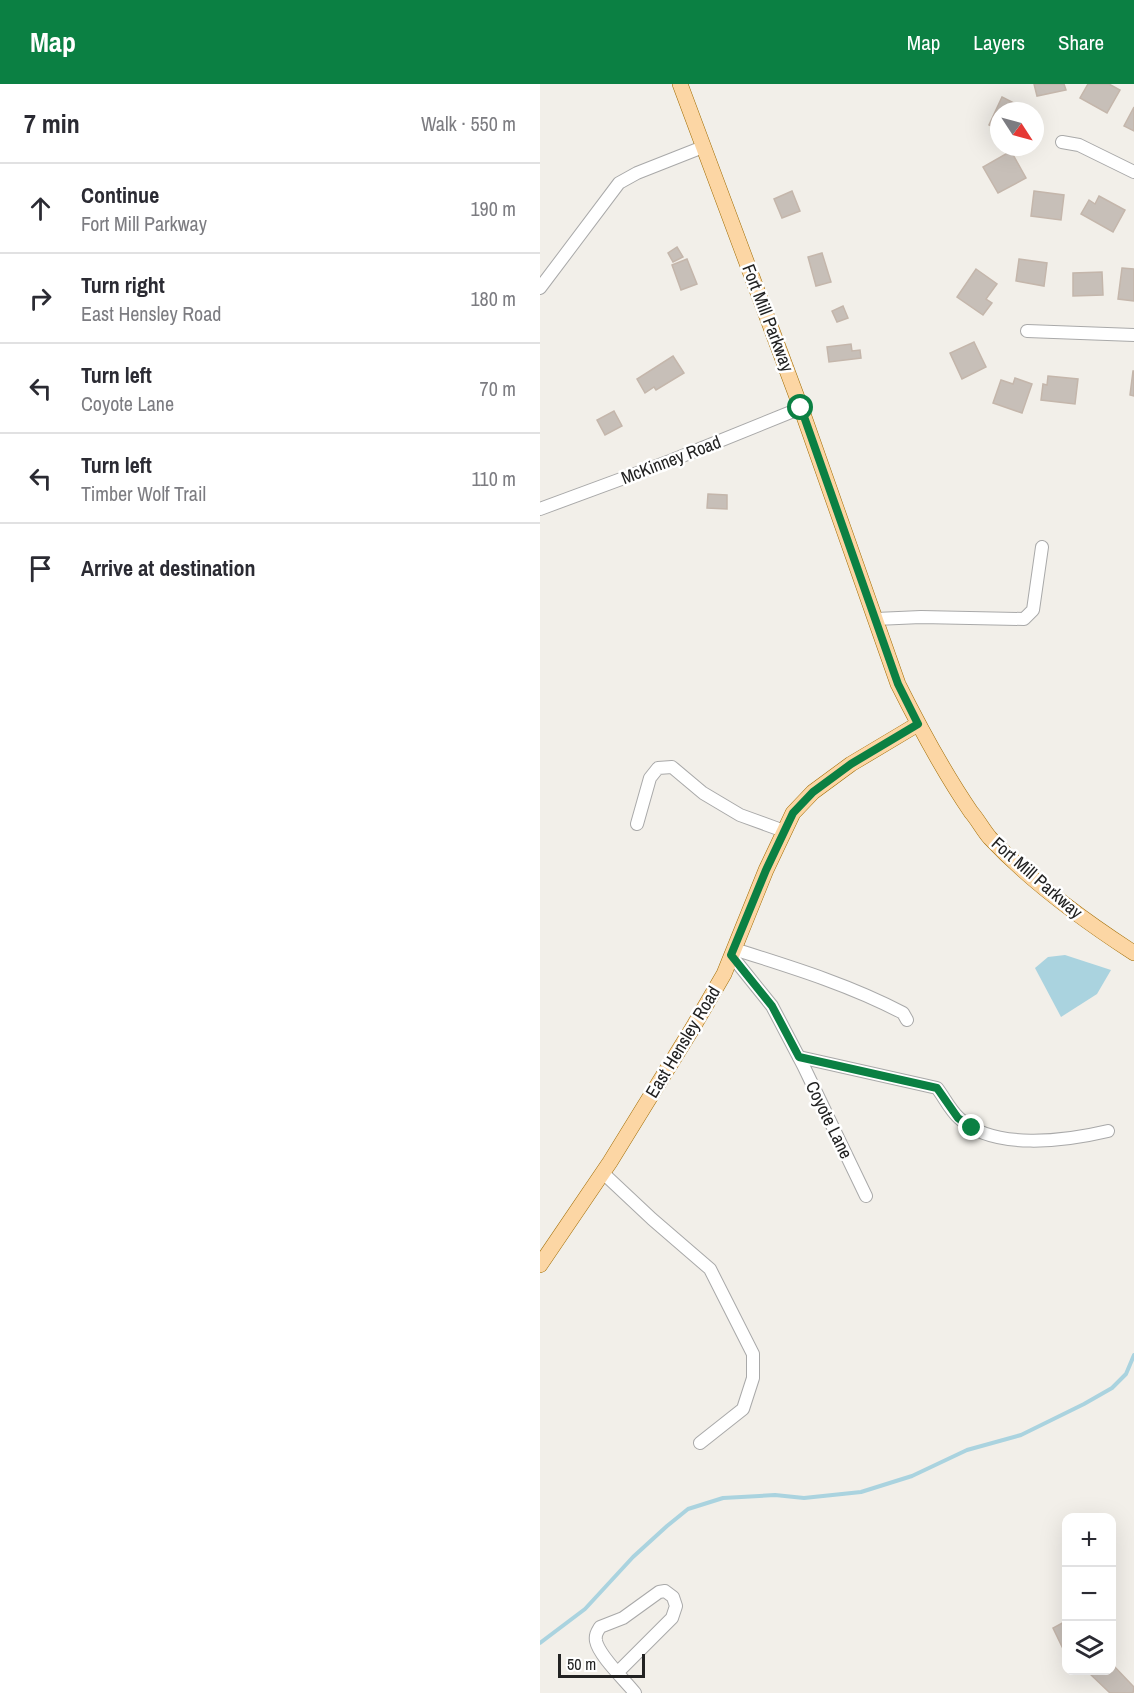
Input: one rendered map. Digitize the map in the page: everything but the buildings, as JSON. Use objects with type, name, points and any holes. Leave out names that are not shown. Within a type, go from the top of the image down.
[{"type":"main road","name":"Fort Mill Parkway","points":[[680,84],[801,408],[898,684],[918,724],[940,765],[989,836],[1052,895],[1134,953]]},
{"type":"main road","name":"East Hensley Road","points":[[540,1265],[603,1173],[692,1029],[723,974],[793,813],[813,792],[851,764],[918,724]]},
{"type":"street","points":[[1062,142],[1079,145],[1134,172]]},
{"type":"street","points":[[540,288],[619,183],[637,173],[703,147]]},
{"type":"street","points":[[1027,331],[1134,335]]},
{"type":"street","name":"McKinney Road","points":[[540,509],[801,408]]},
{"type":"street","points":[[876,619],[921,617],[1024,620],[1033,610],[1042,547]]},
{"type":"street","points":[[637,824],[650,778],[658,768],[672,768],[703,793],[740,815],[784,831]]},
{"type":"street","points":[[732,952],[778,962],[852,989],[903,1013],[907,1020]]},
{"type":"street","name":"Coyote Lane","points":[[732,952],[772,1006],[866,1196]]},
{"type":"street","points":[[799,1057],[937,1088],[958,1118],[972,1128],[992,1136],[1017,1140],[1051,1139],[1084,1137],[1108,1131]]},
{"type":"street","points":[[603,1173],[652,1220],[710,1269],[753,1354],[753,1378],[743,1409],[700,1443]]},
{"type":"street","points":[[618,1672],[672,1618],[676,1606],[673,1597],[665,1591],[659,1592],[623,1618],[600,1627],[597,1631],[596,1642],[608,1662],[635,1693]]},
{"type":"water","points":[[1065,955],[1111,970],[1097,994],[1061,1017],[1035,968],[1048,957]]},
{"type":"waterway","points":[[540,1643],[585,1609],[633,1557],[688,1509],[723,1498],[775,1495],[804,1498],[861,1492],[912,1476],[967,1450],[1021,1435],[1084,1404],[1112,1388],[1126,1374],[1134,1355]]},
{"type":"route","points":[[801,408],[898,684],[918,724],[851,764],[813,792],[793,813],[766,870],[731,955],[772,1006],[799,1057],[937,1088],[958,1118],[972,1128]]}]
